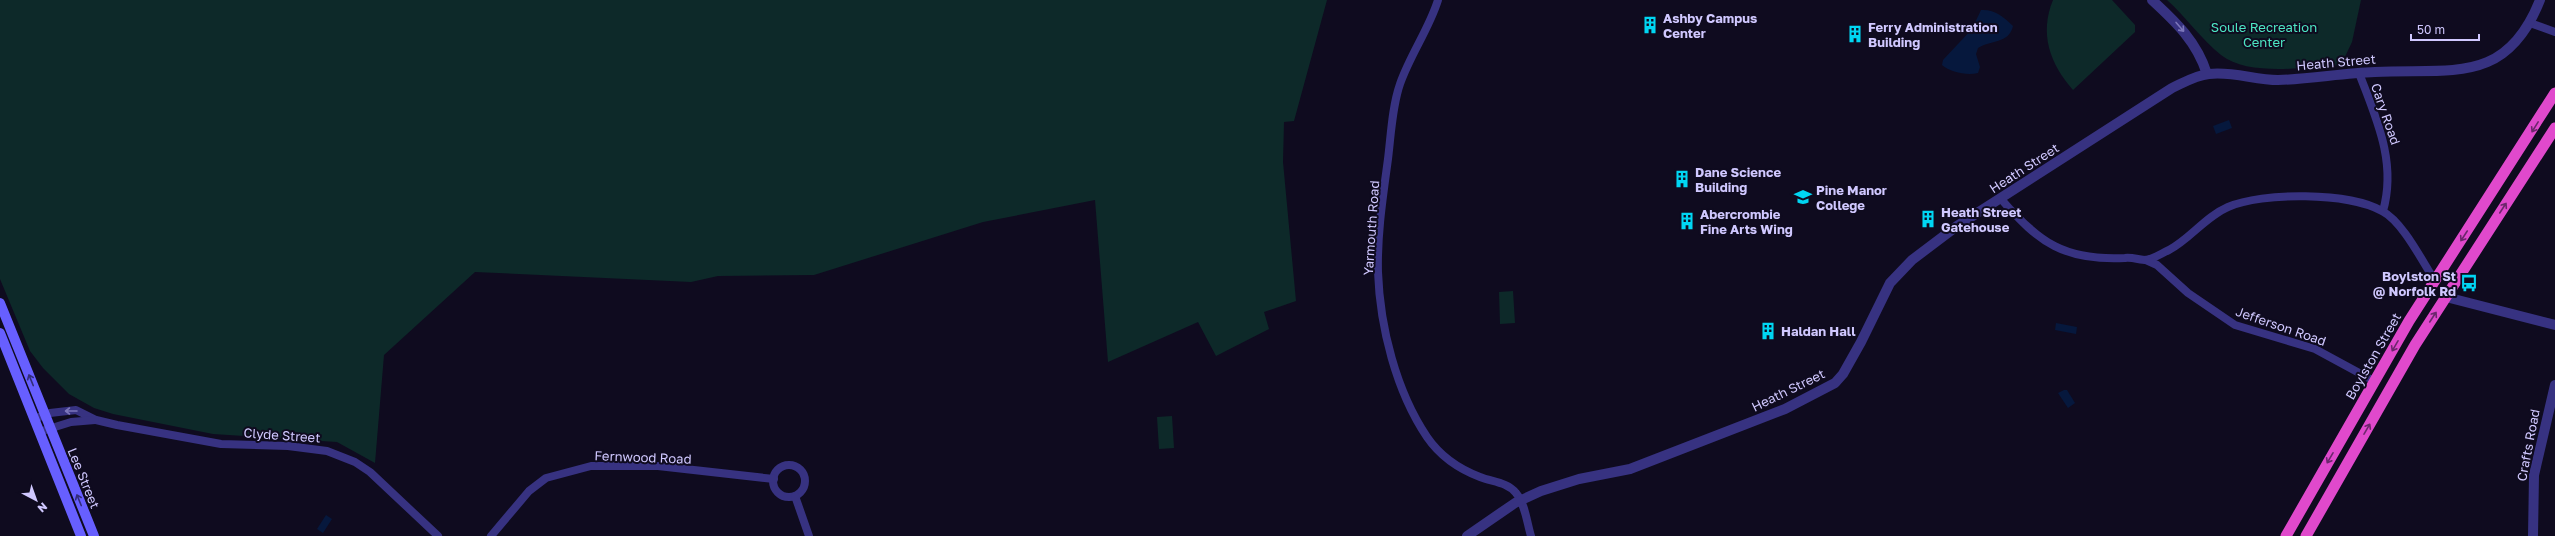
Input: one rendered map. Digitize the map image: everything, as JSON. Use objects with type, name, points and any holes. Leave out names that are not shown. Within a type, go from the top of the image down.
[{"type":"highway","name":"Boylston Street","points":[[2286,536],[2374,381],[2435,281],[2555,93]]},
{"type":"highway","points":[[2306,536],[2407,359],[2555,128]]},
{"type":"main road","points":[[0,303],[50,429]]},
{"type":"main road","points":[[0,333],[3,350],[39,432]]},
{"type":"main road","name":"Lee Street","points":[[50,429],[94,536]]},
{"type":"main road","name":"Lee Street","points":[[39,432],[81,536]]},
{"type":"street","name":"Yarmouth Road","points":[[1438,0],[1406,70],[1395,107],[1381,215],[1378,271],[1382,306],[1398,374],[1410,405],[1427,436],[1436,448],[1460,468],[1480,478],[1502,483],[1516,493],[1520,501]]},
{"type":"street","points":[[2152,0],[2174,21],[2198,50],[2207,74]]},
{"type":"street","name":"Heath Street","points":[[1467,536],[1520,501],[1541,491],[1580,479],[1630,469],[1785,408],[1835,383],[1843,374],[1861,342],[1885,292],[1896,275],[1928,246],[2158,96],[2207,74],[2226,74],[2277,80],[2359,73],[2454,71],[2475,67],[2496,58],[2510,48],[2530,24],[2540,0]]},
{"type":"street","points":[[2530,24],[2555,32]]},
{"type":"street","name":"Cary Road","points":[[2359,73],[2384,141],[2388,161],[2388,189],[2383,211]]},
{"type":"street","points":[[2000,199],[2032,231],[2056,248],[2079,257],[2146,260],[2170,249],[2227,208],[2248,201],[2280,195],[2317,197],[2356,203],[2383,211],[2402,231],[2435,281]]},
{"type":"street","name":"Jefferson Road","points":[[2146,260],[2157,265],[2188,293],[2235,325],[2315,349],[2374,381]]},
{"type":"street","points":[[2446,297],[2555,325]]},
{"type":"street","points":[[3,350],[16,344]]},
{"type":"street","name":"Crafts Road","points":[[2533,536],[2534,475],[2555,385]]},
{"type":"street","name":"Clyde Street","points":[[34,418],[76,410],[96,420]]},
{"type":"street","name":"Clyde Street","points":[[39,432],[71,422],[96,420],[221,444],[288,446],[327,451],[355,462],[370,472],[438,536]]},
{"type":"street","name":"Fernwood Road","points":[[491,536],[528,491],[546,478],[591,466],[658,466],[774,479]]},
{"type":"street","points":[[783,467],[798,468],[805,480],[803,490],[795,496],[786,497],[778,492],[774,479],[783,467]]},
{"type":"street","points":[[795,496],[809,536]]},
{"type":"street","points":[[1520,501],[1531,536]]},
{"type":"green space","points":[[0,0],[1327,0],[1294,121],[1284,122],[1283,162],[1296,301],[1264,312],[1269,329],[1216,356],[1198,322],[1108,362],[1095,200],[983,222],[814,275],[718,276],[691,282],[475,272],[384,355],[375,463],[337,442],[213,434],[113,414],[94,408],[69,394],[43,368],[30,351],[0,279]]},
{"type":"green space","points":[[2053,0],[2112,0],[2135,25],[2135,32],[2073,90],[2058,70],[2049,48],[2047,25]]},
{"type":"green space","name":"Soule Recreation Center","points":[[2167,0],[2361,0],[2352,42],[2341,65],[2278,69],[2247,66],[2233,62],[2221,55]]},
{"type":"green space","points":[[1513,291],[1515,323],[1500,324],[1499,292]]},
{"type":"green space","points":[[1172,416],[1174,448],[1159,449],[1157,417]]},
{"type":"water","points":[[1981,10],[1994,12],[2002,17],[2013,26],[2011,32],[2003,39],[1978,48],[1976,54],[1980,67],[1978,73],[1964,74],[1942,65],[1943,60],[1972,29]]},
{"type":"water","points":[[2229,120],[2232,128],[2216,134],[2213,126]]},
{"type":"water","points":[[2056,323],[2077,327],[2076,334],[2055,330]]},
{"type":"water","points":[[2067,390],[2075,403],[2068,408],[2058,393]]},
{"type":"water","points":[[326,515],[332,519],[323,533],[317,529]]},
{"type":"place","name":"Ashby Campus Center","points":[[1650,25]]},
{"type":"place","name":"Ferry Administration Building","points":[[1855,34]]},
{"type":"place","name":"Dane Science Building","points":[[1682,179]]},
{"type":"place","name":"Pine Manor College","points":[[1803,197]]},
{"type":"place","name":"Heath Street Gatehouse","points":[[1928,219]]},
{"type":"place","name":"Abercrombie Fine Arts Wing","points":[[1687,221]]},
{"type":"place","name":"Boylston St @ Norfolk Rd","points":[[2469,283]]},
{"type":"place","name":"Haldan Hall","points":[[1768,331]]}]
